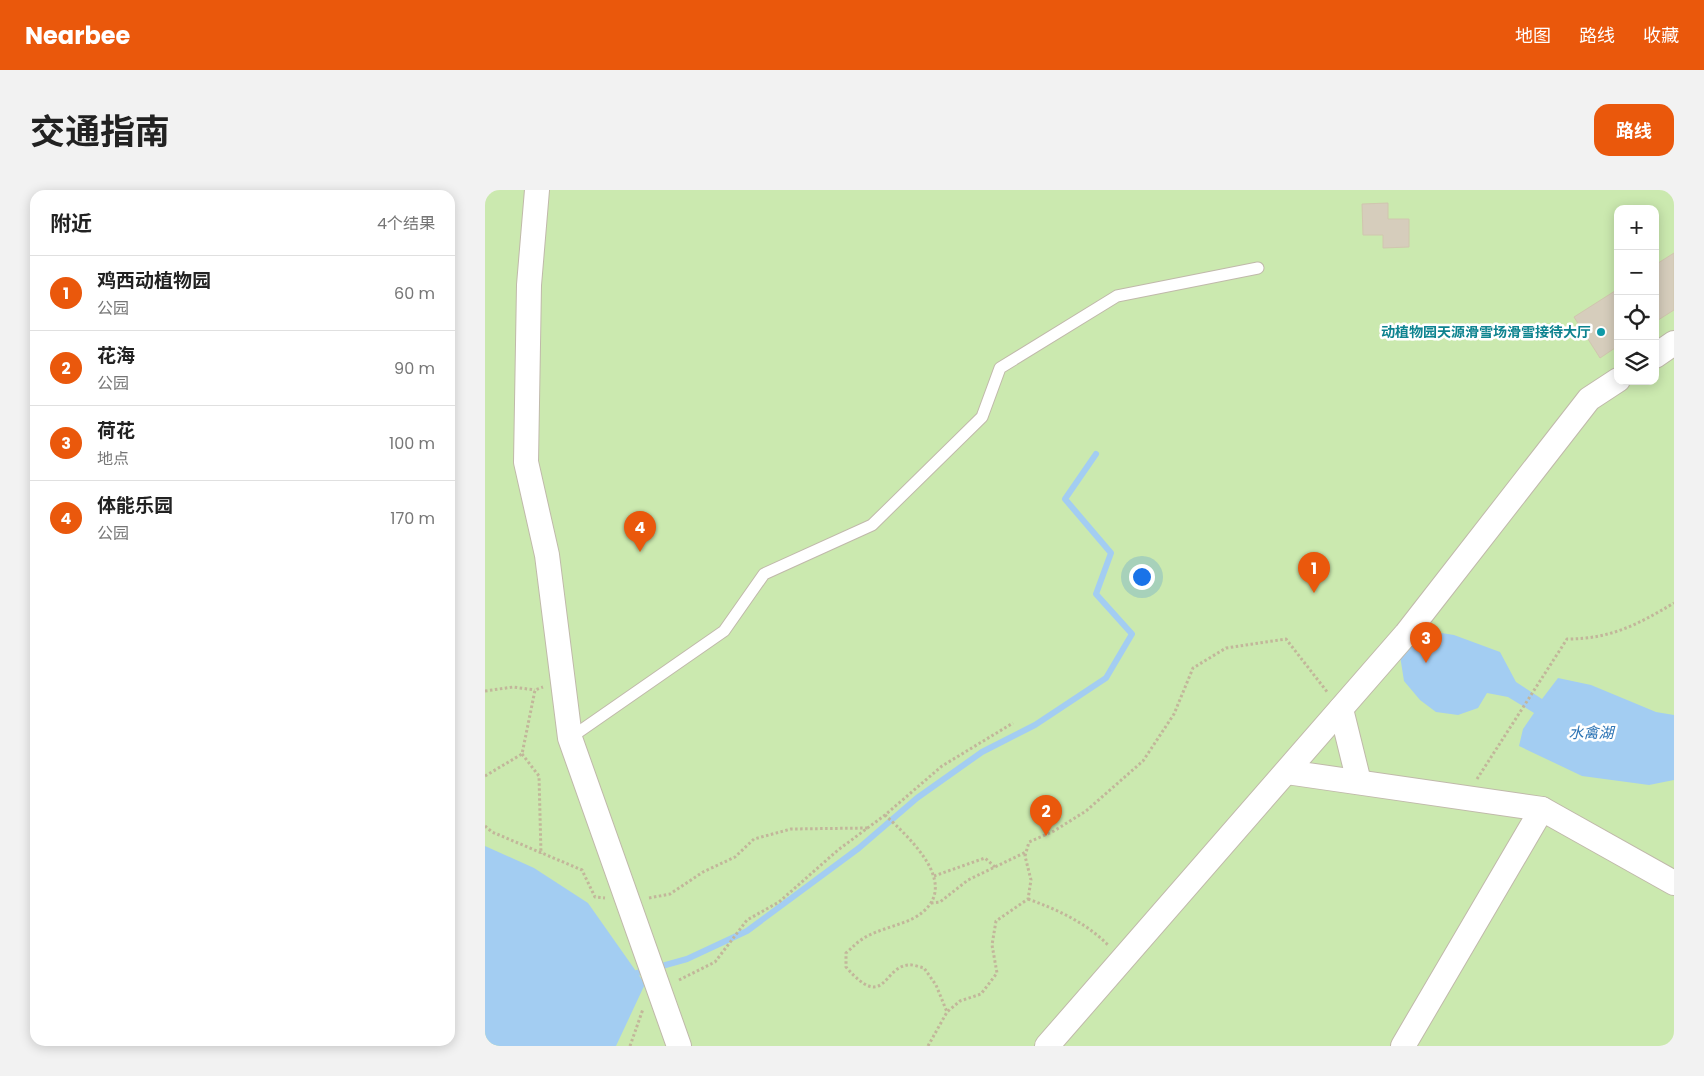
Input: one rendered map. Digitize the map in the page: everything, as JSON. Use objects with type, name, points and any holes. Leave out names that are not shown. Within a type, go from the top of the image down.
[{"type":"street","points":[[537,190],[529,285],[527,462],[547,555],[569,738],[679,1046]]},
{"type":"street","points":[[1659,353],[1674,343]]},
{"type":"street","points":[[1047,1046],[1406,634],[1589,399],[1614,383]]},
{"type":"street","points":[[1341,709],[1359,782]]},
{"type":"street","points":[[1287,772],[1542,809],[1674,883]]},
{"type":"street","points":[[1403,1046],[1542,809]]},
{"type":"lane","points":[[569,738],[724,631],[764,574],[872,525],[982,417],[1000,368],[1117,296],[1258,268]]},
{"type":"path","points":[[1465,798],[1567,640],[1592,640],[1626,630],[1674,603]]},
{"type":"path","points":[[928,1046],[947,1012],[960,1001],[981,994],[997,973],[992,945],[996,921],[1028,898],[1031,880],[1025,856],[1029,842],[1054,831],[1086,812],[1143,761],[1173,714],[1193,668],[1226,648],[1286,639],[1341,709]]},
{"type":"path","points":[[485,691],[513,687],[535,690],[563,680]]},
{"type":"path","points":[[485,776],[522,754],[535,690]]},
{"type":"path","points":[[630,1046],[647,996],[658,987],[715,962],[747,920],[779,902],[838,850],[885,815],[942,766],[1013,723]]},
{"type":"path","points":[[522,754],[539,776],[541,854]]},
{"type":"path","points":[[885,815],[908,836],[934,876],[936,892],[931,903],[913,918],[863,938],[846,953],[846,968],[858,981],[872,987],[883,984],[897,969],[907,965],[923,968],[936,985],[947,1012]]},
{"type":"path","points":[[485,826],[492,832],[582,870],[595,897],[628,901],[670,894],[703,872],[735,857],[754,839],[791,828],[868,828]]},
{"type":"path","points":[[931,903],[940,902],[968,880],[1027,852]]},
{"type":"path","points":[[934,876],[985,858],[995,866]]},
{"type":"path","points":[[1028,898],[1065,912],[1094,931],[1123,960]]},
{"type":"green space","points":[[485,190],[1674,190],[1674,1046],[485,1046]]},
{"type":"water","name":"水禽湖","points":[[1423,630],[1454,635],[1500,652],[1516,682],[1542,699],[1558,678],[1591,685],[1656,712],[1674,715],[1674,780],[1649,785],[1582,776],[1519,746],[1523,729],[1534,713],[1508,697],[1487,693],[1478,708],[1458,715],[1436,712],[1420,700],[1404,681],[1400,656]]},
{"type":"water","points":[[485,846],[534,868],[588,903],[645,984],[616,1046],[485,1046]]},
{"type":"building","points":[[1388,203],[1388,219],[1409,219],[1409,247],[1383,248],[1383,235],[1363,235],[1362,204]]},
{"type":"building","points":[[1674,253],[1674,310],[1659,319],[1659,295],[1659,262]]},
{"type":"building","name":"动植物园天源滑雪场滑雪接待大厅","points":[[1614,292],[1614,349],[1600,358],[1574,317]]},
{"type":"waterway","points":[[637,973],[687,959],[747,931],[859,848],[917,798],[982,752],[1035,725],[1106,678],[1132,634],[1096,594],[1111,553],[1065,499],[1096,454]]},
{"type":"place","name":"动植物园天源滑雪场滑雪接待大厅","points":[[1601,332]]},
{"type":"place","name":"体能乐园","points":[[640,552]]},
{"type":"place","name":"鸡西动植物园","points":[[1314,593]]},
{"type":"place","name":"荷花","points":[[1426,663]]},
{"type":"place","name":"花海","points":[[1046,836]]}]
